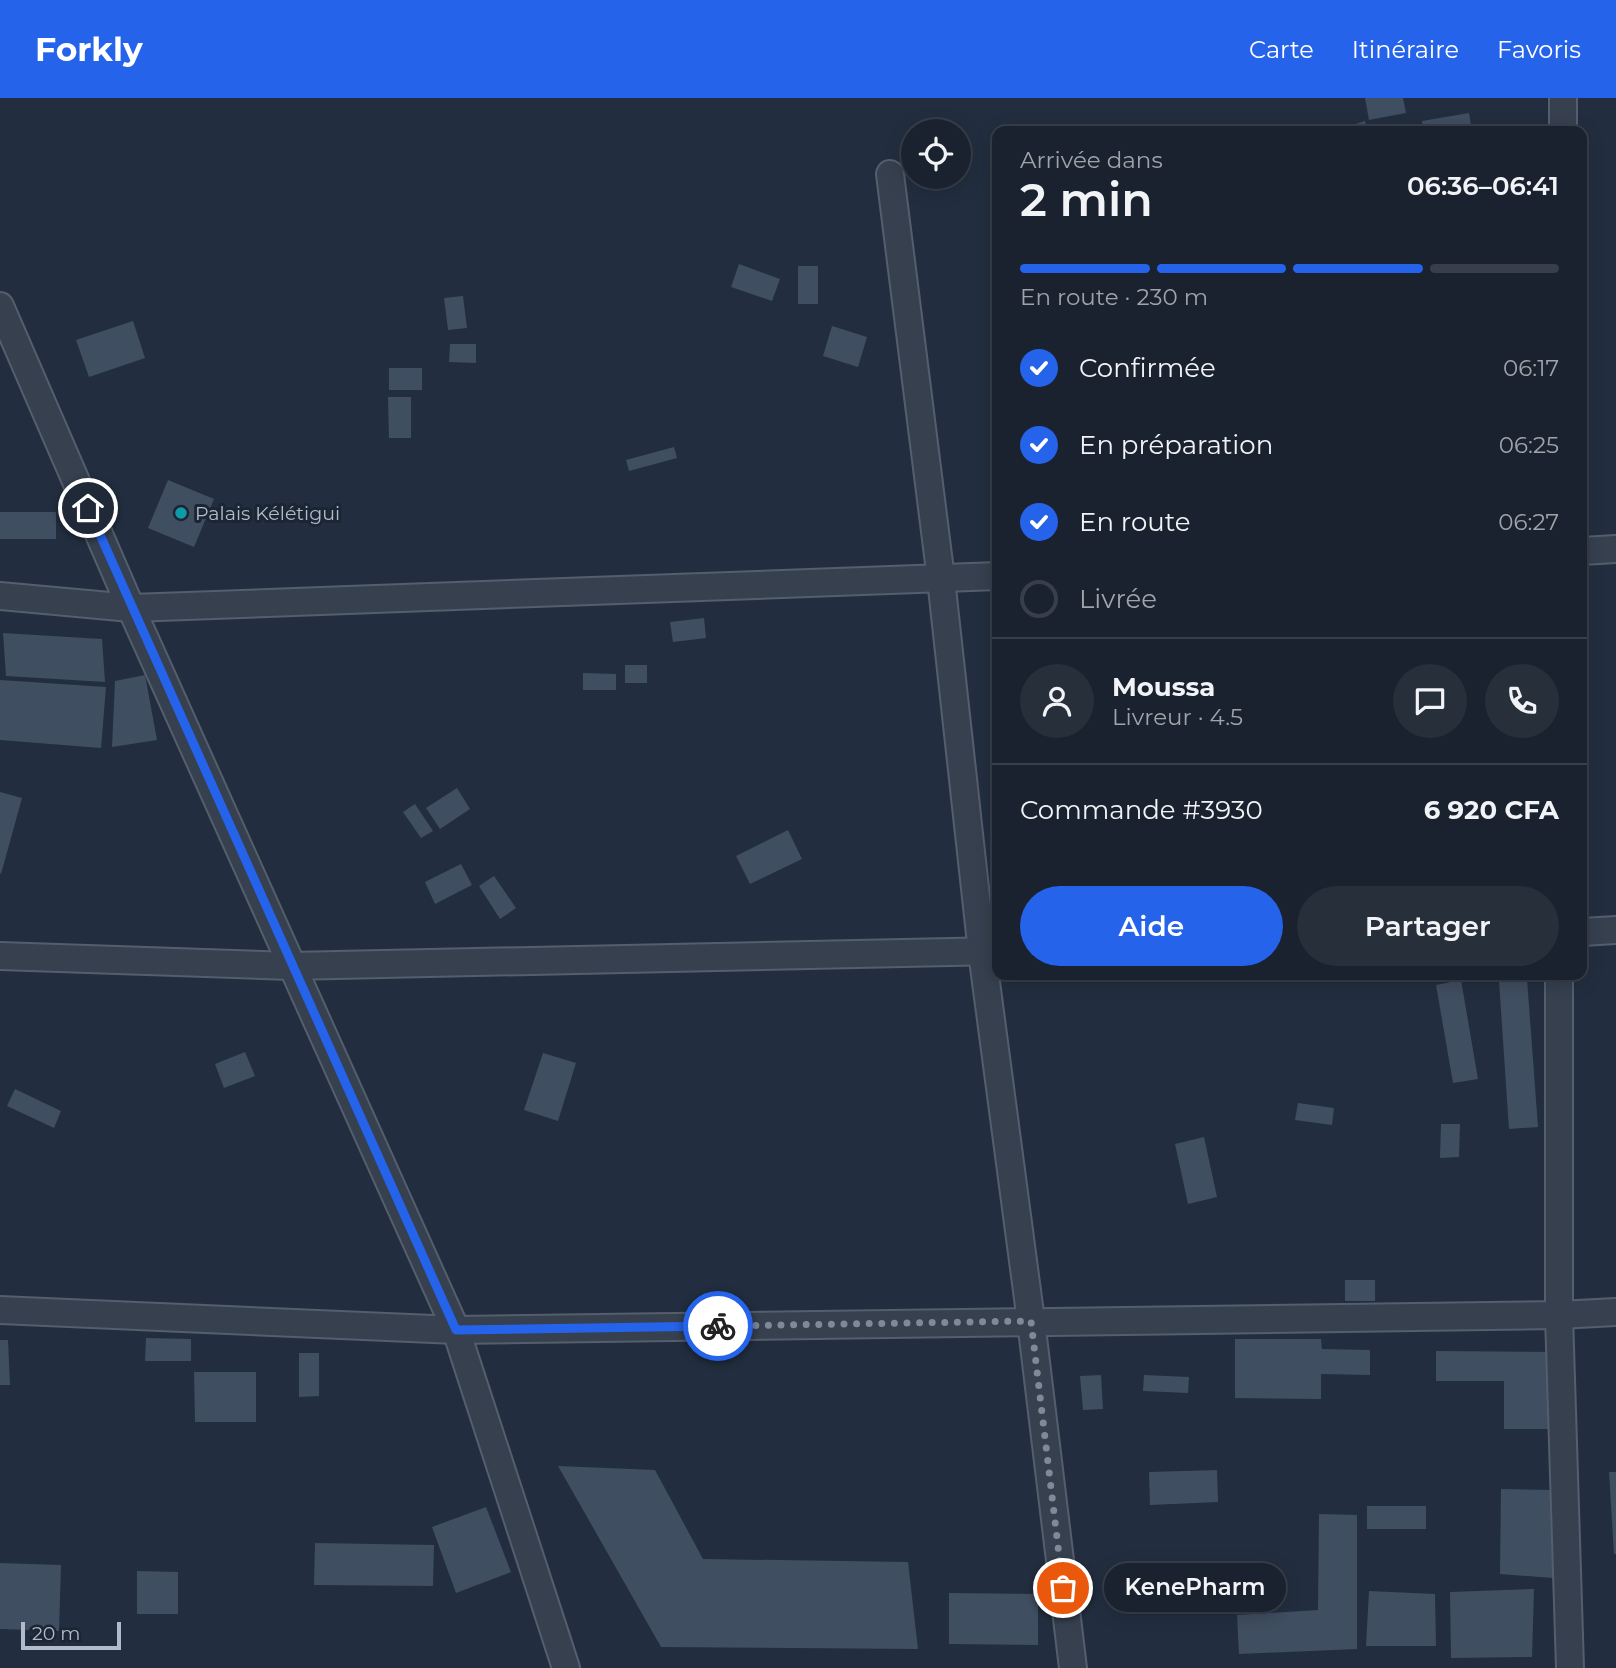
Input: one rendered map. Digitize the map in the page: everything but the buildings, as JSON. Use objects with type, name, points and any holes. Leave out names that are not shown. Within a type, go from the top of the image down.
[{"type":"street","points":[[1563,98],[1563,126]]},
{"type":"street","points":[[890,174],[992,970]]},
{"type":"street","points":[[0,306],[131,608],[456,1330],[566,1668]]},
{"type":"street","points":[[1587,551],[1616,549]]},
{"type":"street","points":[[0,596],[131,608],[992,576]]},
{"type":"street","points":[[1587,932],[1616,930]]},
{"type":"street","points":[[0,956],[291,966],[990,952]]},
{"type":"street","points":[[993,980],[1073,1668]]},
{"type":"street","points":[[1559,980],[1559,1315],[1570,1668]]},
{"type":"street","points":[[0,1310],[456,1330],[1559,1315],[1616,1312]]},
{"type":"way so far","points":[[718,1326],[1031,1321],[1063,1588]]},
{"type":"place","name":"Palais Kélétigui","points":[[181,513]]},
{"type":"place","name":"KenePharm","points":[[1063,1588]]},
{"type":"route","points":[[88,508],[456,1330],[718,1326]]}]
